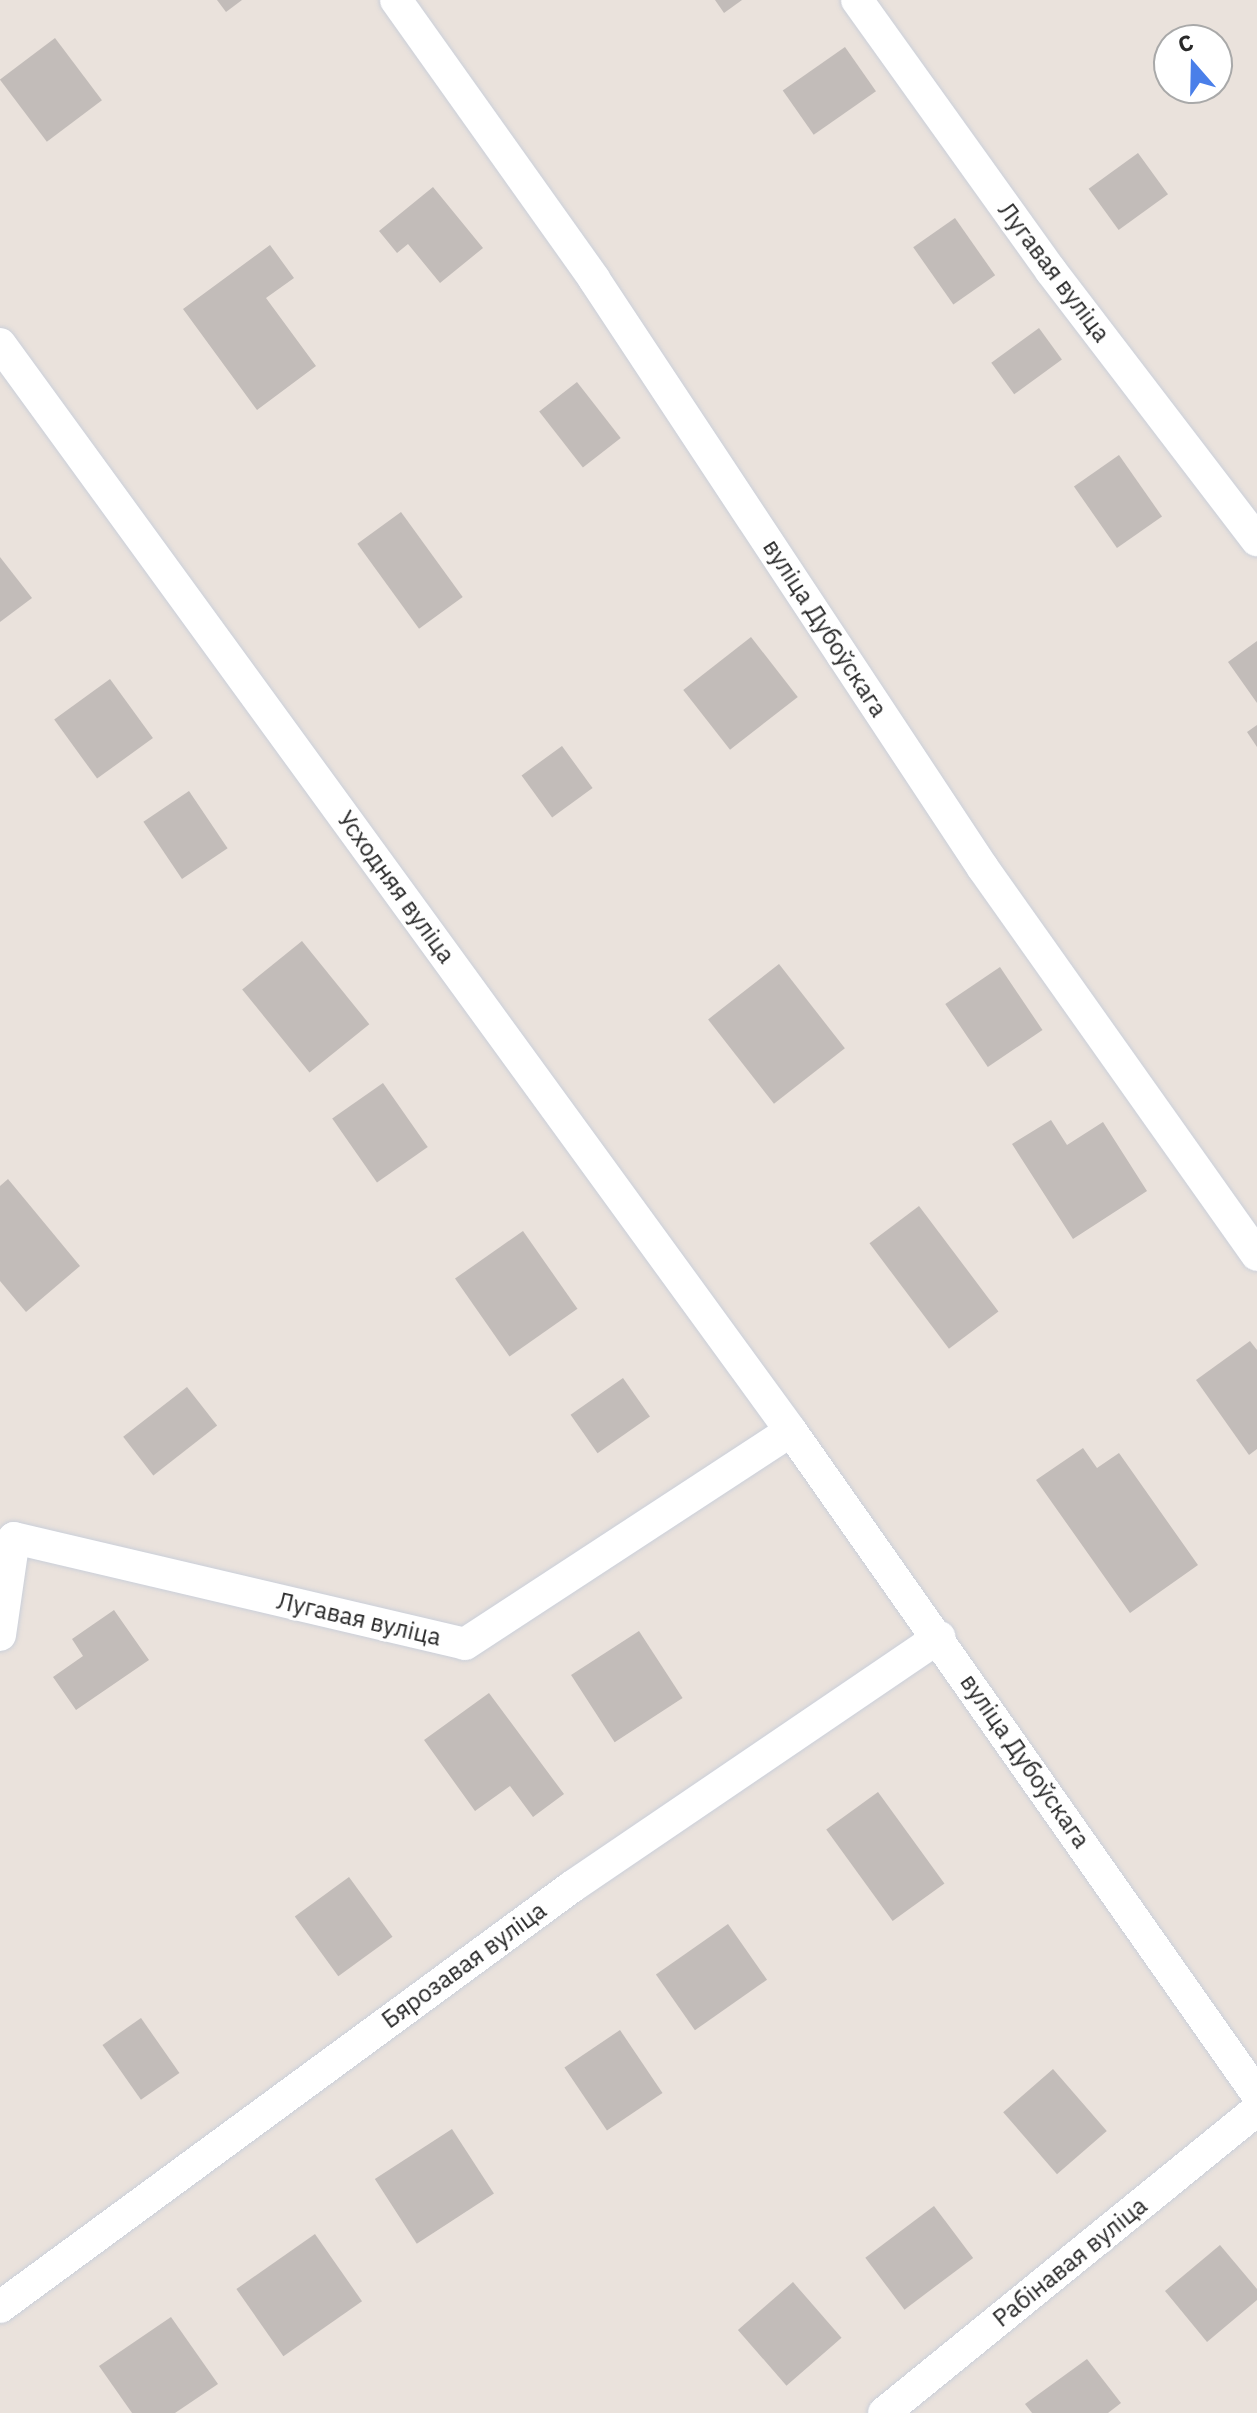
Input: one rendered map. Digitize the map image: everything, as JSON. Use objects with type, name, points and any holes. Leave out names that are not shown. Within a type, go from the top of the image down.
[{"type":"street","name":"вуліца Дубоўскага","points":[[396,0],[594,279],[983,868],[1257,1255]]},
{"type":"street","name":"Лугавая вуліца","points":[[857,0],[1051,271],[1257,540]]},
{"type":"street","name":"Усходняя вуліца","points":[[0,344],[791,1431]]},
{"type":"street","name":"вуліца Дубоўскага","points":[[791,1431],[939,1637],[1257,2094]]},
{"type":"street","name":"Лугавая вуліца","points":[[0,1635],[7,1528],[465,1644],[791,1431]]},
{"type":"street","name":"Бярозавая вуліца","points":[[0,2307],[573,1886],[939,1637]]},
{"type":"street","name":"Рабінавая вуліца","points":[[884,2413],[1257,2110]]},
{"type":"building","points":[[217,0],[242,0],[226,12]]},
{"type":"building","points":[[715,0],[742,0],[724,13]]},
{"type":"building","points":[[55,38],[102,100],[47,142],[0,79]]},
{"type":"building","points":[[845,47],[876,91],[814,135],[783,91]]},
{"type":"building","points":[[1138,153],[1168,194],[1119,230],[1089,189]]},
{"type":"building","points":[[433,187],[483,248],[440,283],[408,244],[397,253],[379,231]]},
{"type":"building","points":[[955,218],[995,275],[953,305],[913,247]]},
{"type":"building","points":[[270,245],[294,278],[266,298],[316,366],[257,410],[183,309]]},
{"type":"building","points":[[1039,328],[1062,360],[1014,394],[991,363]]},
{"type":"building","points":[[577,382],[621,438],[583,468],[539,412]]},
{"type":"building","points":[[1119,455],[1162,516],[1117,548],[1074,487]]},
{"type":"building","points":[[401,512],[463,597],[419,629],[357,544]]},
{"type":"building","points":[[0,557],[32,598],[0,622]]},
{"type":"building","points":[[751,637],[798,697],[730,750],[683,690]]},
{"type":"building","points":[[1257,641],[1257,703],[1228,662]]},
{"type":"building","points":[[110,679],[153,738],[97,779],[54,720]]},
{"type":"building","points":[[1257,725],[1257,747],[1247,732]]},
{"type":"building","points":[[562,746],[593,788],[552,817],[522,775]]},
{"type":"building","points":[[189,791],[228,848],[182,879],[143,822]]},
{"type":"building","points":[[302,941],[369,1024],[309,1073],[242,989]]},
{"type":"building","points":[[779,964],[845,1048],[774,1104],[708,1019]]},
{"type":"building","points":[[1000,967],[1042,1030],[988,1067],[945,1004]]},
{"type":"building","points":[[383,1083],[428,1147],[377,1182],[332,1119]]},
{"type":"building","points":[[1051,1120],[1067,1145],[1103,1122],[1147,1191],[1073,1239],[1012,1144]]},
{"type":"building","points":[[8,1179],[80,1266],[26,1312],[0,1281],[0,1186]]},
{"type":"building","points":[[919,1206],[998,1311],[949,1349],[869,1243]]},
{"type":"building","points":[[523,1231],[577,1309],[510,1356],[455,1279]]},
{"type":"building","points":[[1250,1341],[1257,1350],[1257,1449],[1249,1455],[1196,1380]]},
{"type":"building","points":[[623,1378],[650,1417],[598,1453],[571,1415]]},
{"type":"building","points":[[187,1387],[217,1426],[153,1475],[123,1437]]},
{"type":"building","points":[[1083,1448],[1097,1468],[1119,1453],[1198,1565],[1130,1613],[1036,1480]]},
{"type":"building","points":[[114,1610],[149,1660],[76,1710],[53,1677],[83,1656],[72,1639]]},
{"type":"building","points":[[639,1631],[683,1698],[615,1742],[571,1675]]},
{"type":"building","points":[[489,1693],[564,1794],[533,1817],[510,1786],[475,1811],[424,1740]]},
{"type":"building","points":[[878,1792],[944,1883],[893,1921],[826,1830]]},
{"type":"building","points":[[349,1877],[392,1937],[338,1976],[295,1916]]},
{"type":"building","points":[[728,1924],[767,1980],[695,2030],[656,1974]]},
{"type":"building","points":[[141,2018],[179,2073],[141,2100],[102,2045]]},
{"type":"building","points":[[620,2030],[662,2093],[607,2130],[564,2067]]},
{"type":"building","points":[[1053,2069],[1107,2131],[1057,2174],[1003,2112]]},
{"type":"building","points":[[452,2129],[494,2194],[417,2244],[375,2179]]},
{"type":"building","points":[[934,2206],[973,2258],[904,2310],[865,2258]]},
{"type":"building","points":[[315,2234],[362,2301],[283,2356],[236,2289]]},
{"type":"building","points":[[1220,2245],[1257,2289],[1257,2300],[1207,2342],[1165,2291]]},
{"type":"building","points":[[793,2282],[842,2338],[786,2386],[738,2330]]},
{"type":"building","points":[[171,2317],[218,2384],[175,2413],[132,2413],[99,2366]]},
{"type":"building","points":[[1087,2359],[1121,2403],[1108,2413],[1032,2413],[1025,2404]]}]
